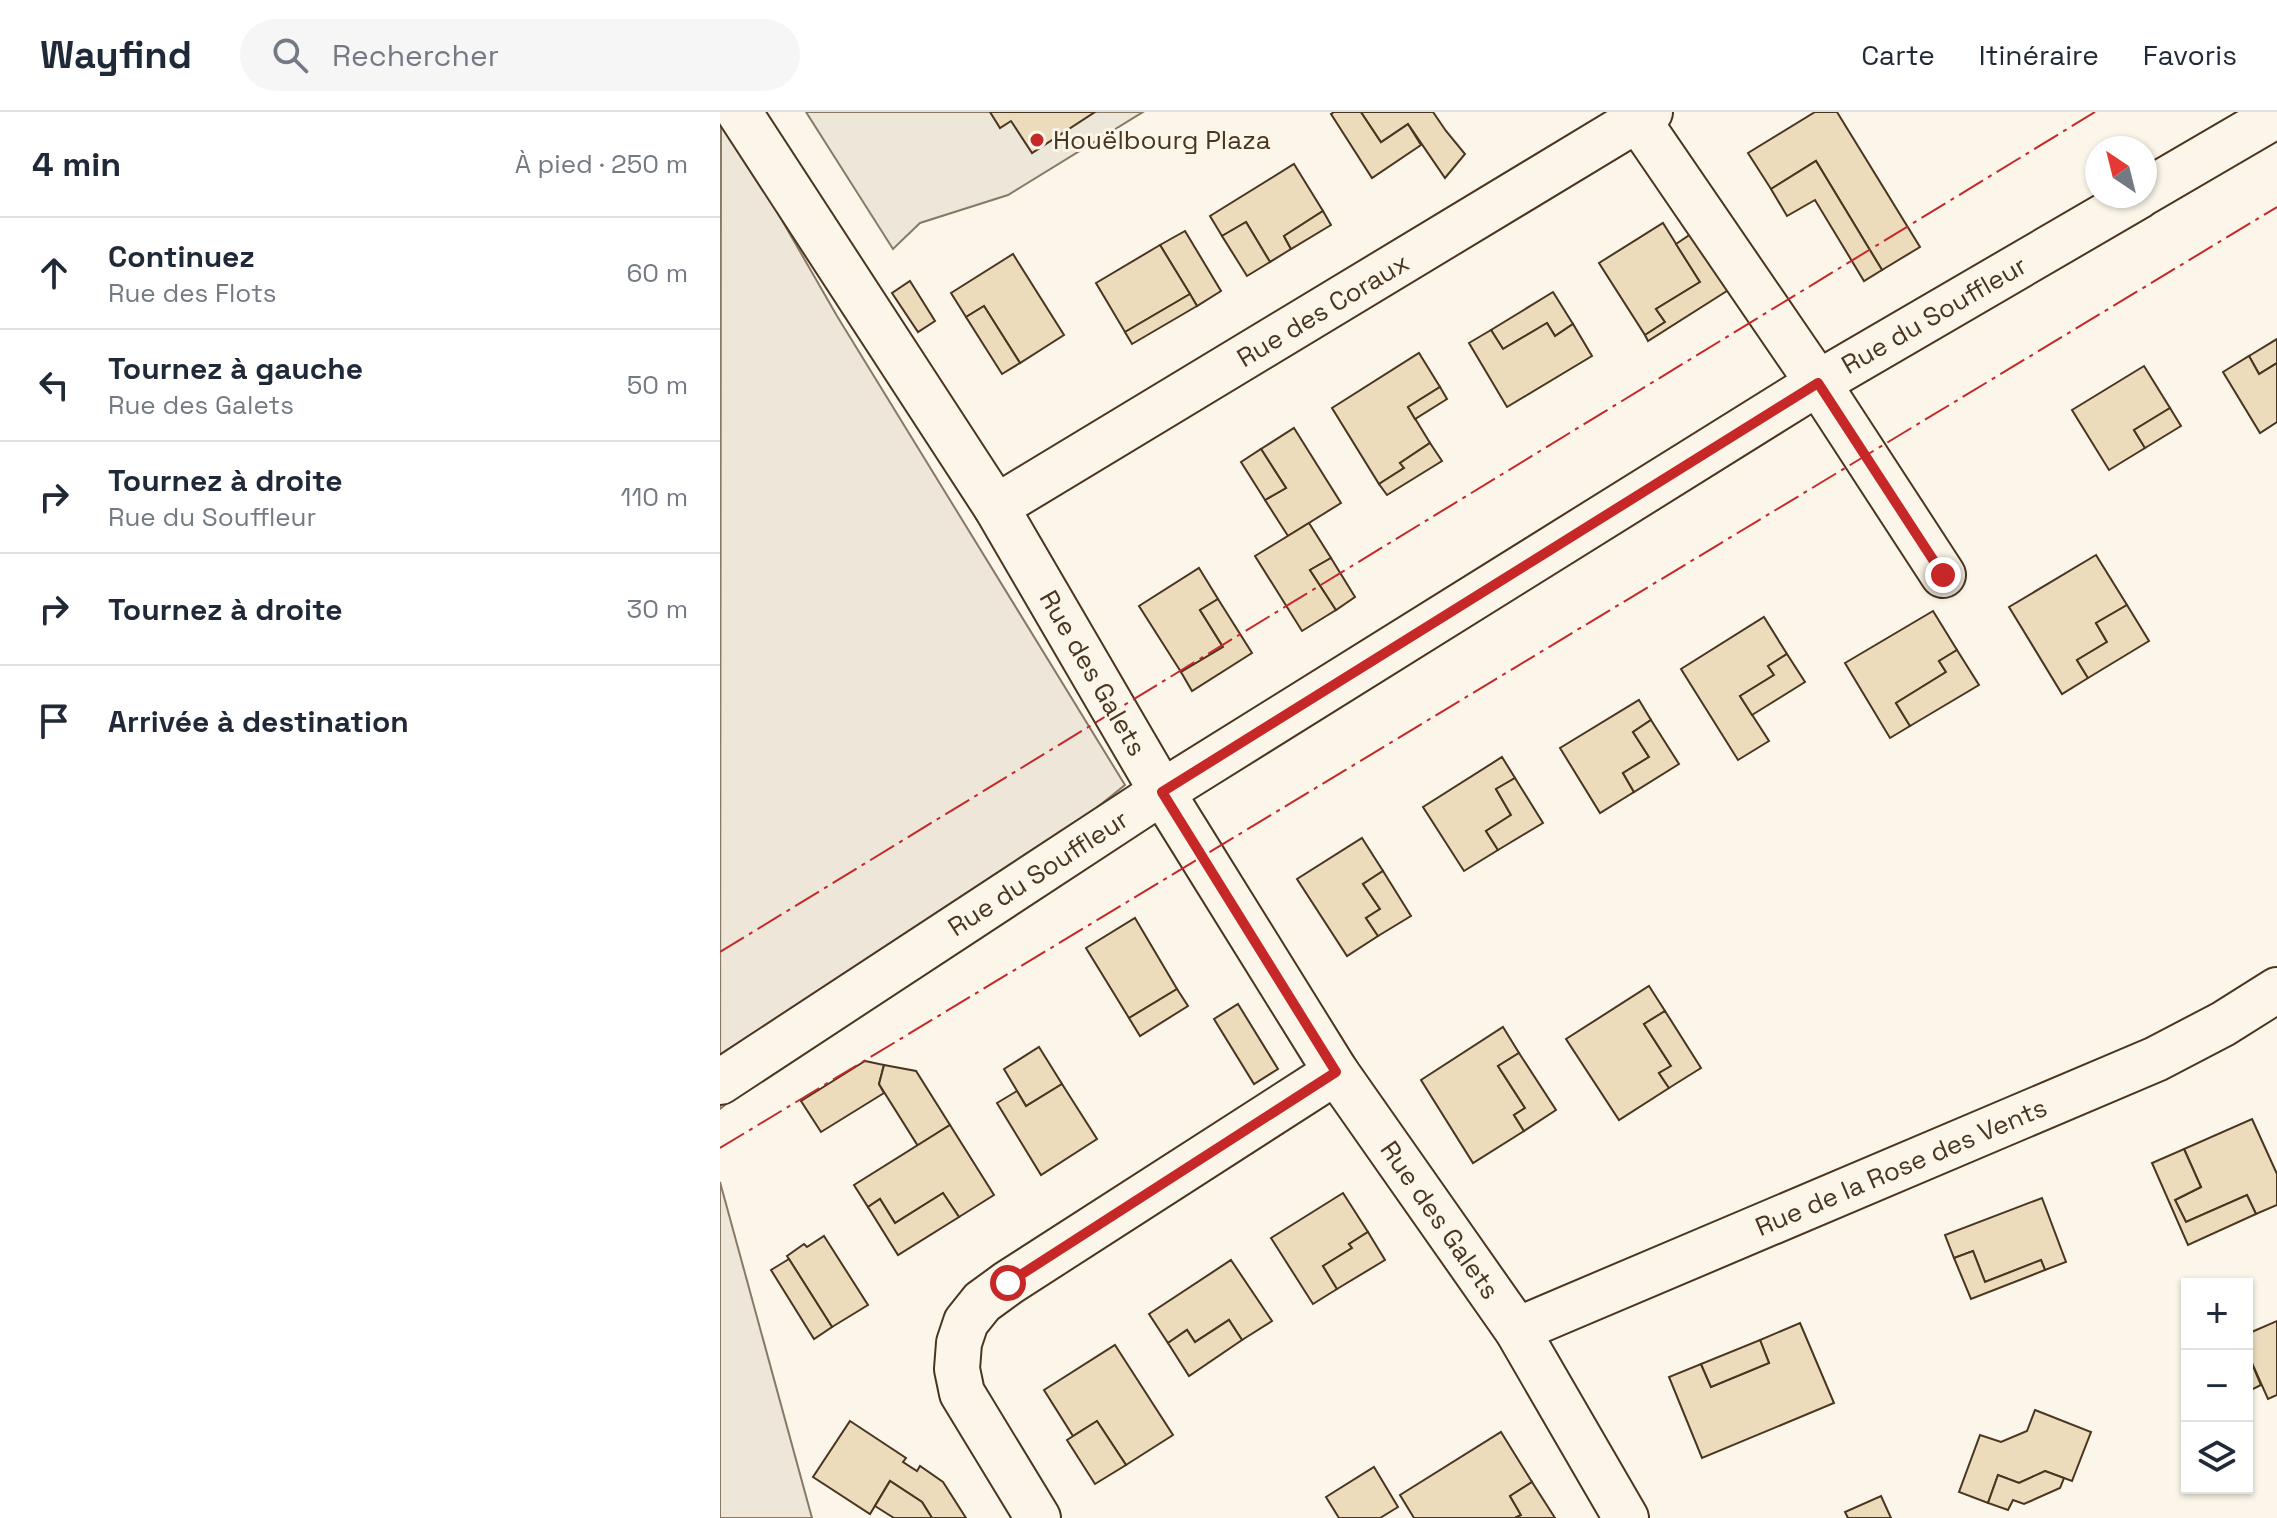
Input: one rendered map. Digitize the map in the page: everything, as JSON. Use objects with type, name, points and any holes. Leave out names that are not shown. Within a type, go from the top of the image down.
[{"type":"street","name":"Rue des Galets","points":[[739,112],[996,507],[1162,792],[1336,1072],[1517,1330],[1626,1518]]},
{"type":"street","points":[[2157,185],[2277,115]]},
{"type":"street","name":"Rue des Coraux","points":[[996,507],[1644,116]]},
{"type":"street","points":[[1644,116],[1943,575]]},
{"type":"street","name":"Rue du Souffleur","points":[[720,1082],[1162,792],[1818,383],[2118,208]]},
{"type":"street","name":"Rue de la Rose des Vents","points":[[1517,1330],[2156,1059],[2223,1024],[2277,990]]},
{"type":"street","points":[[1038,1518],[962,1393],[957,1369],[959,1343],[966,1322],[982,1302],[1008,1283],[1336,1072]]},
{"type":"shaded area","points":[[806,112],[1143,112],[1008,195],[920,223],[893,249]]},
{"type":"shaded area","points":[[721,114],[837,316],[1125,785],[720,1109]]},
{"type":"shaded area","points":[[720,1182],[812,1518],[720,1518]]},
{"type":"building","name":"Houëlbourg Plaza","points":[[990,112],[1095,112],[1032,153],[1011,121],[1000,128]]},
{"type":"building","points":[[1361,112],[1381,142],[1408,124],[1421,145],[1372,178],[1331,114]]},
{"type":"building","points":[[1361,112],[1433,112],[1465,154],[1445,178],[1408,124],[1381,142]]},
{"type":"building","points":[[1815,112],[1837,112],[1920,247],[1882,270],[1816,161],[1771,189],[1748,153]]},
{"type":"building","points":[[1816,161],[1882,270],[1864,281],[1815,200],[1787,216],[1771,189]]},
{"type":"building","points":[[1294,164],[1323,211],[1284,236],[1291,249],[1270,262],[1246,222],[1222,236],[1210,216]]},
{"type":"building","points":[[1323,211],[1331,225],[1291,249],[1284,236]]},
{"type":"building","points":[[1246,222],[1270,262],[1247,276],[1222,236]]},
{"type":"building","points":[[1663,223],[1700,282],[1656,309],[1665,322],[1645,335],[1599,263]]},
{"type":"building","points":[[1185,231],[1221,291],[1197,306],[1160,245]]},
{"type":"building","points":[[1694,232],[1730,289],[1648,341],[1645,335],[1665,322],[1656,309],[1700,282],[1676,244]]},
{"type":"building","points":[[1160,245],[1190,294],[1125,332],[1096,283]]},
{"type":"building","points":[[1013,254],[1064,335],[1020,363],[984,306],[966,317],[951,293]]},
{"type":"building","points":[[910,281],[935,321],[918,332],[892,293]]},
{"type":"building","points":[[1553,292],[1573,324],[1555,336],[1547,323],[1503,349],[1491,330]]},
{"type":"building","points":[[1190,294],[1197,306],[1132,344],[1125,332]]},
{"type":"building","points":[[984,306],[1020,363],[1002,374],[966,317]]},
{"type":"building","points":[[1547,323],[1555,336],[1573,324],[1592,356],[1507,407],[1469,343],[1491,330],[1503,349]]},
{"type":"building","points":[[2277,339],[2277,363],[2259,374],[2249,356]]},
{"type":"building","points":[[1419,353],[1440,387],[1408,407],[1430,443],[1400,463],[1404,468],[1379,484],[1332,408]]},
{"type":"building","points":[[2249,356],[2259,374],[2277,363],[2277,422],[2260,433],[2223,372]]},
{"type":"building","points":[[2144,366],[2170,408],[2134,430],[2145,448],[2109,470],[2072,410]]},
{"type":"building","points":[[1440,387],[1447,399],[1415,419],[1408,407]]},
{"type":"building","points":[[2170,408],[2181,426],[2145,448],[2134,430]]},
{"type":"building","points":[[1294,428],[1341,503],[1288,536],[1265,500],[1286,488],[1261,449]]},
{"type":"building","points":[[1430,443],[1442,461],[1387,495],[1379,484],[1404,468],[1400,463]]},
{"type":"building","points":[[1261,449],[1286,488],[1265,500],[1241,462]]},
{"type":"building","points":[[1309,523],[1331,558],[1310,570],[1336,610],[1302,631],[1255,556]]},
{"type":"building","points":[[2096,555],[2127,605],[2096,623],[2107,642],[2077,660],[2088,678],[2062,694],[2009,607]]},
{"type":"building","points":[[1331,558],[1355,597],[1336,610],[1310,570]]},
{"type":"building","points":[[1199,568],[1218,599],[1200,610],[1223,647],[1181,672],[1139,606]]},
{"type":"building","points":[[1218,599],[1252,653],[1192,691],[1181,672],[1223,647],[1200,610]]},
{"type":"building","points":[[2127,605],[2149,641],[2088,678],[2077,660],[2107,642],[2096,623]]},
{"type":"building","points":[[1933,611],[1957,650],[1939,661],[1946,672],[1896,703],[1910,726],[1890,738],[1845,663]]},
{"type":"building","points":[[1764,617],[1787,654],[1768,666],[1774,675],[1740,696],[1769,741],[1738,760],[1681,669]]},
{"type":"building","points":[[1957,650],[1979,685],[1910,726],[1896,703],[1946,672],[1939,661]]},
{"type":"building","points":[[1787,654],[1805,682],[1752,715],[1740,696],[1774,675],[1768,666]]},
{"type":"building","points":[[1639,700],[1651,720],[1633,732],[1649,757],[1623,773],[1634,792],[1600,813],[1560,748]]},
{"type":"building","points":[[1651,720],[1679,764],[1634,792],[1623,773],[1649,757],[1633,732]]},
{"type":"building","points":[[1502,757],[1515,778],[1496,789],[1511,815],[1486,831],[1498,850],[1464,871],[1423,807]]},
{"type":"building","points":[[1515,778],[1543,823],[1498,850],[1486,831],[1511,815],[1496,789]]},
{"type":"building","points":[[1362,838],[1383,871],[1363,884],[1380,909],[1366,918],[1378,936],[1347,956],[1297,879]]},
{"type":"building","points":[[1383,871],[1411,916],[1378,936],[1366,918],[1380,909],[1363,884]]},
{"type":"building","points":[[1135,918],[1177,989],[1129,1018],[1086,948]]},
{"type":"building","points":[[1649,986],[1665,1011],[1644,1024],[1671,1066],[1659,1073],[1669,1088],[1619,1120],[1566,1039]]},
{"type":"building","points":[[1177,989],[1188,1006],[1140,1036],[1129,1018]]},
{"type":"building","points":[[1238,1004],[1278,1069],[1254,1084],[1214,1019]]},
{"type":"building","points":[[1665,1011],[1701,1068],[1669,1088],[1659,1073],[1671,1066],[1644,1024]]},
{"type":"building","points":[[1503,1027],[1519,1053],[1498,1066],[1525,1108],[1514,1115],[1524,1131],[1473,1163],[1421,1080]]},
{"type":"building","points":[[1039,1047],[1062,1084],[1026,1106],[1004,1069]]},
{"type":"building","points":[[1519,1053],[1556,1110],[1524,1131],[1514,1115],[1525,1108],[1498,1066]]},
{"type":"building","points":[[865,1061],[884,1065],[879,1084],[884,1093],[821,1132],[801,1101]]},
{"type":"building","points":[[884,1065],[916,1071],[950,1125],[918,1146],[879,1084]]},
{"type":"building","points":[[1062,1084],[1097,1139],[1041,1175],[997,1103],[1017,1091],[1026,1106]]},
{"type":"building","points":[[2252,1119],[2277,1174],[2277,1205],[2256,1214],[2247,1195],[2186,1222],[2175,1200],[2201,1187],[2184,1149]]},
{"type":"building","points":[[950,1125],[994,1195],[959,1217],[943,1193],[895,1223],[880,1199],[868,1207],[854,1185]]},
{"type":"building","points":[[2184,1149],[2201,1187],[2175,1200],[2186,1222],[2247,1195],[2256,1214],[2188,1245],[2152,1163]]},
{"type":"building","points":[[943,1193],[959,1217],[898,1255],[868,1207],[880,1199],[895,1223]]},
{"type":"building","points":[[1343,1193],[1368,1232],[1349,1244],[1352,1248],[1323,1266],[1337,1289],[1313,1304],[1271,1238]]},
{"type":"building","points":[[2042,1198],[2066,1262],[2045,1270],[2041,1260],[1985,1282],[1973,1251],[1954,1258],[1945,1235]]},
{"type":"building","points":[[1368,1232],[1385,1260],[1337,1289],[1323,1266],[1352,1248],[1349,1244]]},
{"type":"building","points":[[824,1236],[868,1305],[832,1327],[787,1256],[804,1244],[807,1247]]},
{"type":"building","points":[[1973,1251],[1985,1282],[2041,1260],[2045,1270],[1971,1299],[1954,1258]]},
{"type":"building","points":[[789,1259],[832,1327],[814,1339],[771,1270]]},
{"type":"building","points":[[1231,1260],[1272,1321],[1242,1340],[1229,1320],[1195,1342],[1187,1330],[1168,1343],[1149,1314]]},
{"type":"building","points":[[1229,1320],[1242,1340],[1189,1376],[1168,1343],[1187,1330],[1195,1342]]},
{"type":"building","points":[[2277,1321],[2277,1395],[2268,1399],[2253,1365],[2253,1331]]},
{"type":"building","points":[[1800,1323],[1834,1403],[1702,1458],[1669,1377],[1701,1364],[1711,1387],[1769,1363],[1760,1340]]},
{"type":"building","points":[[1760,1340],[1769,1363],[1711,1387],[1701,1364]]},
{"type":"building","points":[[1115,1345],[1173,1435],[1126,1465],[1097,1421],[1073,1436],[1044,1390]]},
{"type":"building","points":[[2253,1366],[2261,1385],[2253,1389]]},
{"type":"building","points":[[2035,1410],[2091,1432],[2072,1481],[2045,1471],[2019,1483],[1998,1475],[1988,1503],[1959,1492],[1980,1435],[2001,1442],[2027,1431]]},
{"type":"building","points":[[850,1421],[906,1458],[903,1462],[917,1471],[920,1466],[943,1482],[966,1518],[932,1518],[922,1502],[890,1481],[870,1514],[813,1477]]},
{"type":"building","points":[[1097,1421],[1126,1465],[1095,1484],[1067,1440]]},
{"type":"building","points":[[1501,1432],[1532,1482],[1510,1496],[1521,1515],[1515,1518],[1414,1518],[1400,1495]]},
{"type":"building","points":[[1374,1467],[1398,1507],[1380,1518],[1339,1518],[1326,1497]]},
{"type":"building","points":[[2045,1471],[2064,1478],[2060,1488],[2024,1504],[2013,1500],[2008,1510],[1988,1503],[1998,1475],[2019,1483]]},
{"type":"building","points":[[890,1481],[922,1502],[932,1518],[894,1518],[875,1506]]},
{"type":"building","points":[[1532,1482],[1555,1518],[1515,1518],[1521,1515],[1510,1496]]},
{"type":"building","points":[[1881,1496],[1891,1518],[1848,1518],[1845,1512]]},
{"type":"power","points":[[720,952],[2095,112]]},
{"type":"power","points":[[720,1148],[2277,207]]},
{"type":"place","name":"Houëlbourg Plaza","points":[[1037,140]]},
{"type":"route","points":[[1008,1283],[1336,1072],[1162,792],[1818,383],[1943,575]]}]
